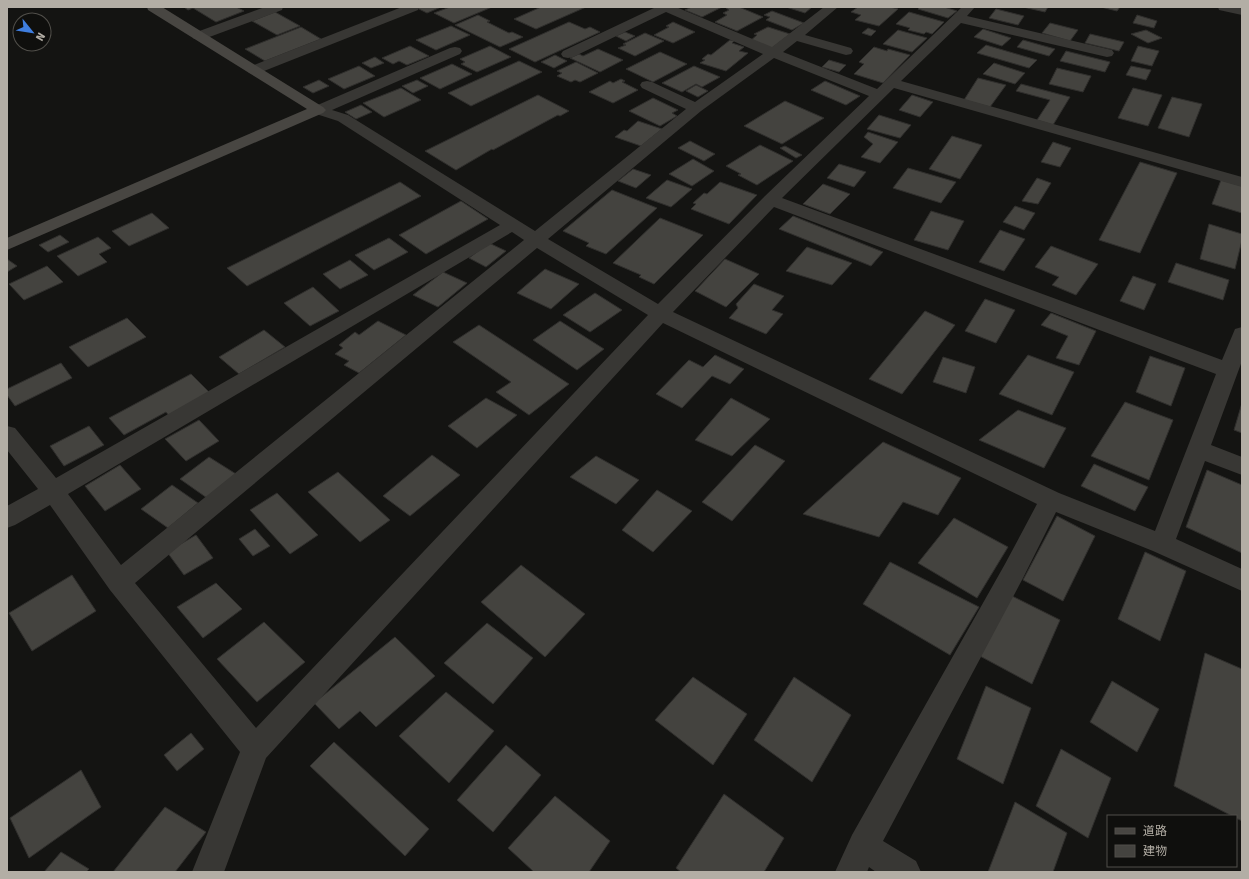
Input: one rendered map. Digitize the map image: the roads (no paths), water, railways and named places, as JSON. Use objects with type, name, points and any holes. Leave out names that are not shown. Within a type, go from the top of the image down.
[{"type":"street","points":[[152,7],[318,110],[343,118],[512,225],[660,314],[1051,500],[1162,544],[1242,580]]},
{"type":"street","points":[[199,36],[278,7]]},
{"type":"street","points":[[254,70],[413,7]]},
{"type":"street","points":[[568,54],[666,7],[773,53],[880,95]]},
{"type":"street","points":[[119,582],[538,240],[696,108],[773,53],[832,7]]},
{"type":"street","points":[[1224,7],[1242,11]]},
{"type":"street","points":[[208,872],[255,748],[660,314],[771,200],[893,83],[963,13],[1107,53]]},
{"type":"street","points":[[795,36],[846,51]]},
{"type":"street","points":[[7,245],[455,51]]},
{"type":"street","points":[[893,83],[1242,182]]},
{"type":"street","points":[[647,85],[696,108]]},
{"type":"street","points":[[771,200],[1227,370]]},
{"type":"street","points":[[7,518],[52,490],[512,225]]},
{"type":"street","points":[[1162,544],[1227,370],[1242,334]]},
{"type":"street","points":[[7,434],[52,490],[119,582],[255,748]]},
{"type":"street","points":[[1198,449],[1242,466]]},
{"type":"street","points":[[905,872],[857,859],[1014,571],[1051,500]]}]
